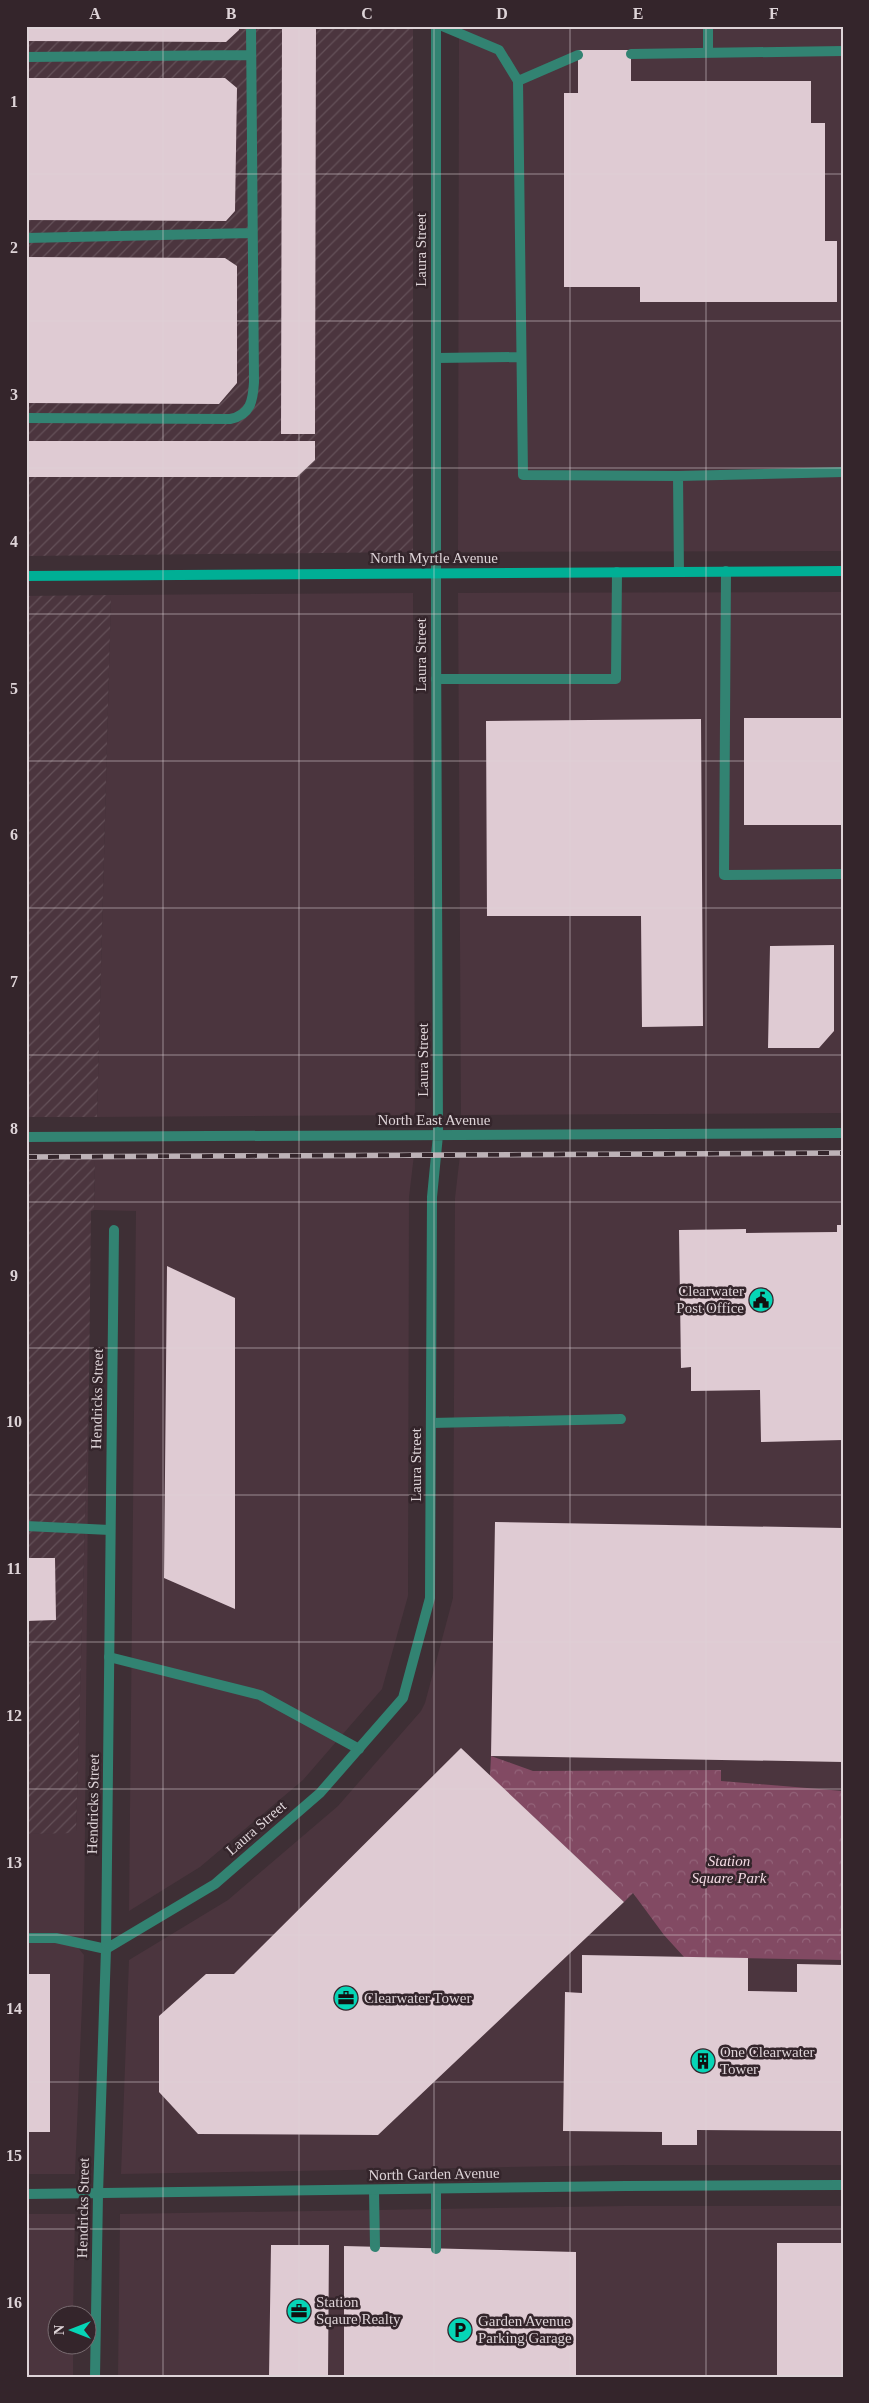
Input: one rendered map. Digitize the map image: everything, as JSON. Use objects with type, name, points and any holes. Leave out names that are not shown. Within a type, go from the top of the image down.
[{"type":"main road","name":"North Myrtle Avenue","points":[[26,576],[843,571]]},
{"type":"street","points":[[26,418],[230,419],[241,417],[250,407],[254,382],[252,26]]},
{"type":"street","name":"Laura Street","points":[[106,1949],[215,1884],[320,1793],[403,1698],[430,1598],[432,1197],[438,1135],[436,26]]},
{"type":"street","points":[[442,26],[499,50],[518,82],[523,476],[678,476],[843,472]]},
{"type":"street","points":[[708,26],[708,52]]},
{"type":"street","points":[[631,54],[843,51]]},
{"type":"street","points":[[26,57],[251,55]]},
{"type":"street","points":[[518,82],[578,55]]},
{"type":"street","points":[[26,238],[252,233]]},
{"type":"street","points":[[436,358],[520,357]]},
{"type":"street","points":[[678,476],[679,572]]},
{"type":"street","points":[[436,678],[616,679],[617,572]]},
{"type":"street","points":[[726,572],[724,875],[843,874]]},
{"type":"street","name":"North East Avenue","points":[[26,1137],[843,1133]]},
{"type":"street","name":"Hendricks Street","points":[[95,2377],[98,2194],[106,1949],[114,1230]]},
{"type":"street","points":[[431,1423],[621,1419]]},
{"type":"street","points":[[26,1526],[110,1530]]},
{"type":"street","points":[[109,1658],[260,1695],[359,1749]]},
{"type":"street","points":[[26,1938],[56,1938],[106,1949]]},
{"type":"street","name":"North Garden Avenue","points":[[26,2194],[843,2185]]},
{"type":"street","points":[[436,2189],[436,2249]]},
{"type":"street","points":[[374,2190],[375,2247]]},
{"type":"shaded area","points":[[26,26],[413,26],[413,552],[26,556]]},
{"type":"shaded area","points":[[459,26],[843,26],[843,551],[458,552]]},
{"type":"shaded area","points":[[843,592],[843,1113],[461,1115],[458,593]]},
{"type":"shaded area","points":[[413,593],[415,1115],[97,1117],[111,595]]},
{"type":"shaded area","points":[[111,595],[97,1117],[26,1117],[26,596]]},
{"type":"shaded area","points":[[843,1154],[843,2165],[625,2165],[121,2174],[129,1960],[228,1900],[338,1806],[421,1711],[425,1703],[453,1598],[455,1198],[460,1155]]},
{"type":"shaded area","points":[[414,1155],[409,1197],[408,1596],[382,1689],[303,1780],[200,1867],[129,1911],[136,1211],[94,1210],[95,1158]]},
{"type":"shaded area","points":[[26,1158],[95,1158],[94,1210],[91,1211],[89,1381],[76,1833],[26,1834]]},
{"type":"shaded area","points":[[89,1381],[84,1939],[75,1944],[84,1955],[75,2174],[26,2174],[26,1834],[76,1832]]},
{"type":"shaded area","points":[[626,2206],[843,2206],[843,2377],[118,2377],[120,2214]]},
{"type":"shaded area","points":[[26,2214],[75,2214],[73,2306],[48,2306],[48,2356],[73,2356],[73,2377],[26,2377]]},
{"type":"green space","name":"Station Square Park","points":[[491,1756],[533,1771],[721,1770],[721,1781],[843,1791],[843,1960],[684,1957],[664,1935],[633,1893],[624,1902],[490,1776]]},
{"type":"building","points":[[26,26],[239,26],[239,30],[226,42],[26,41]]},
{"type":"building","points":[[282,26],[316,26],[315,434],[281,434]]},
{"type":"building","points":[[578,50],[631,50],[631,81],[811,81],[811,123],[825,123],[825,241],[837,241],[837,302],[640,302],[640,287],[564,287],[564,93],[578,93]]},
{"type":"building","points":[[26,78],[225,78],[237,88],[235,211],[226,221],[26,220]]},
{"type":"building","points":[[26,257],[225,258],[237,266],[237,383],[219,404],[26,403]]},
{"type":"building","points":[[26,441],[315,441],[315,460],[297,477],[26,477]]},
{"type":"building","points":[[744,718],[843,718],[843,825],[744,825]]},
{"type":"building","points":[[701,719],[703,1026],[642,1027],[641,916],[487,916],[486,721]]},
{"type":"building","points":[[834,945],[834,1031],[819,1048],[768,1048],[770,946]]},
{"type":"building","name":"Clearwater Post Office","points":[[837,1225],[843,1225],[843,1440],[761,1442],[760,1390],[691,1391],[691,1367],[681,1368],[679,1230],[746,1229],[746,1233],[837,1232]]},
{"type":"building","points":[[167,1266],[235,1298],[235,1609],[164,1578]]},
{"type":"building","points":[[495,1522],[843,1528],[843,1762],[491,1756]]},
{"type":"building","points":[[26,1558],[55,1558],[56,1620],[26,1621]]},
{"type":"building","points":[[461,1748],[624,1902],[378,2135],[198,2134],[159,2092],[159,2016],[206,1974],[234,1974]]},
{"type":"building","name":"One Clearwater Tower","points":[[582,1955],[748,1958],[748,1991],[797,1992],[797,1964],[843,1965],[843,2131],[697,2130],[697,2145],[662,2145],[662,2132],[563,2131],[565,1992],[582,1993]]},
{"type":"building","points":[[26,1974],[50,1974],[50,2132],[26,2132]]},
{"type":"building","points":[[777,2243],[843,2243],[843,2377],[777,2377]]},
{"type":"building","name":"Station Sqaure Realty","points":[[271,2245],[329,2245],[328,2377],[269,2377]]},
{"type":"building","name":"Garden Avenue Parking Garage","points":[[344,2246],[576,2252],[576,2377],[344,2377]]},
{"type":"railway","points":[[26,1157],[843,1153]]},
{"type":"place","name":"Clearwater Post Office","points":[[761,1300]]},
{"type":"place","name":"Clearwater Tower","points":[[346,1998]]},
{"type":"place","name":"One Clearwater Tower","points":[[703,2061]]},
{"type":"place","name":"Station Sqaure Realty","points":[[299,2311]]},
{"type":"place","name":"Garden Avenue Parking Garage","points":[[460,2330]]}]
